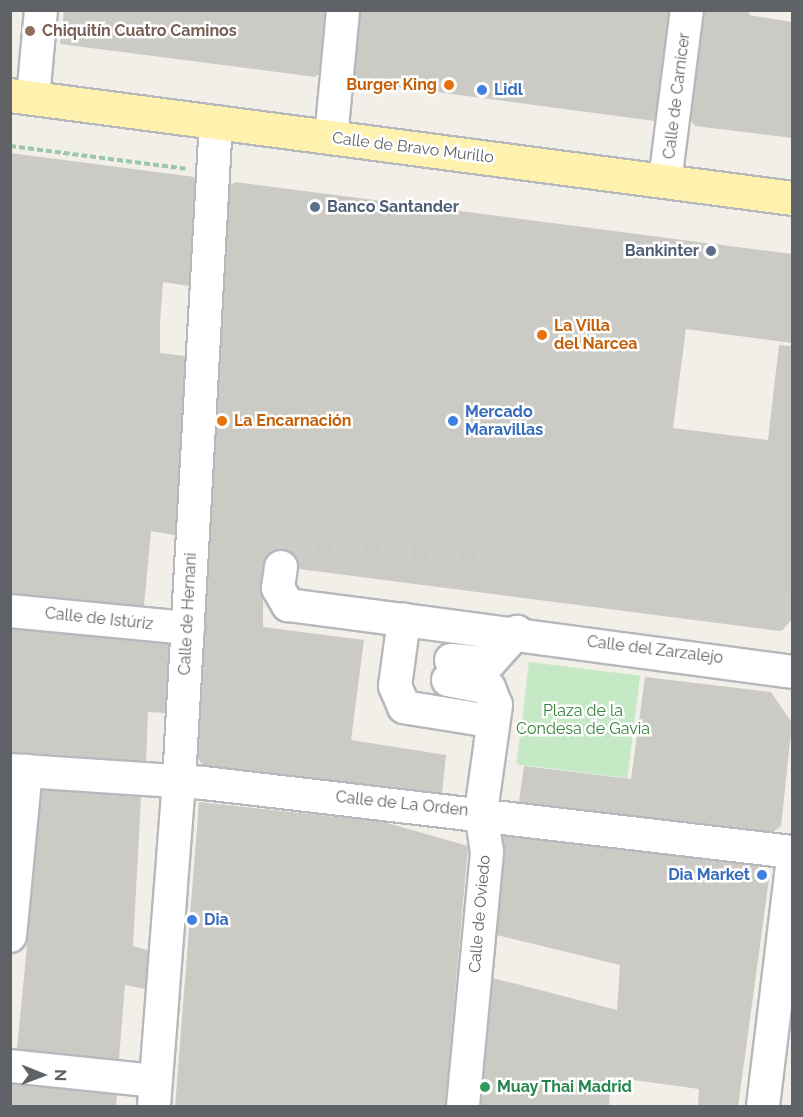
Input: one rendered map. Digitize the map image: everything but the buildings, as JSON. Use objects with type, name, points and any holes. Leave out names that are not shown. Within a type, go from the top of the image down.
[{"type":"main road","name":"Calle de Bravo Murillo","points":[[22,96],[792,198]]},
{"type":"street","name":"Calle de Bravo Murillo","points":[[22,96],[41,10]]},
{"type":"street","points":[[331,138],[343,10]]},
{"type":"street","name":"Calle de Carnicer","points":[[665,181],[687,10]]},
{"type":"street","name":"Calle de Hernani","points":[[154,1094],[179,781],[216,122]]},
{"type":"street","points":[[280,567],[278,588],[288,605],[517,632]]},
{"type":"street","name":"Calle de Istúriz","points":[[10,611],[188,628]]},
{"type":"street","points":[[404,620],[395,686],[404,707],[490,721]]},
{"type":"street","name":"Calle de Oviedo","points":[[463,1107],[488,852],[481,812],[490,721],[496,705],[489,688],[449,670],[489,663],[517,632]]},
{"type":"street","name":"Calle del Zarzalejo","points":[[517,632],[792,672]]},
{"type":"street","points":[[10,936],[18,770]]},
{"type":"street","name":"Calle de La Orden","points":[[18,770],[179,781],[481,812],[792,852]]},
{"type":"street","points":[[763,1107],[792,865]]},
{"type":"street","points":[[10,1066],[154,1094]]},
{"type":"path","points":[[10,146],[190,169]]},
{"type":"green space","name":"Plaza de la Condesa de Gavia","points":[[529,662],[640,676],[628,778],[516,764]]},
{"type":"tunnel","points":[[281,567],[284,544],[775,605],[792,617]]},
{"type":"place","name":"Chiquitín Cuatro Caminos","points":[[30,31]]},
{"type":"place","name":"Burger King","points":[[449,85]]},
{"type":"place","name":"Lidl","points":[[482,90]]},
{"type":"place","name":"Banco Santander","points":[[315,207]]},
{"type":"place","name":"Bankinter","points":[[711,251]]},
{"type":"place","name":"La Villa del Narcea","points":[[542,335]]},
{"type":"place","name":"La Encarnación","points":[[222,421]]},
{"type":"place","name":"Mercado Maravillas","points":[[453,421]]},
{"type":"place","name":"Dia Market","points":[[762,875]]},
{"type":"place","name":"Dia","points":[[192,920]]},
{"type":"place","name":"Muay Thai Madrid","points":[[485,1087]]}]
